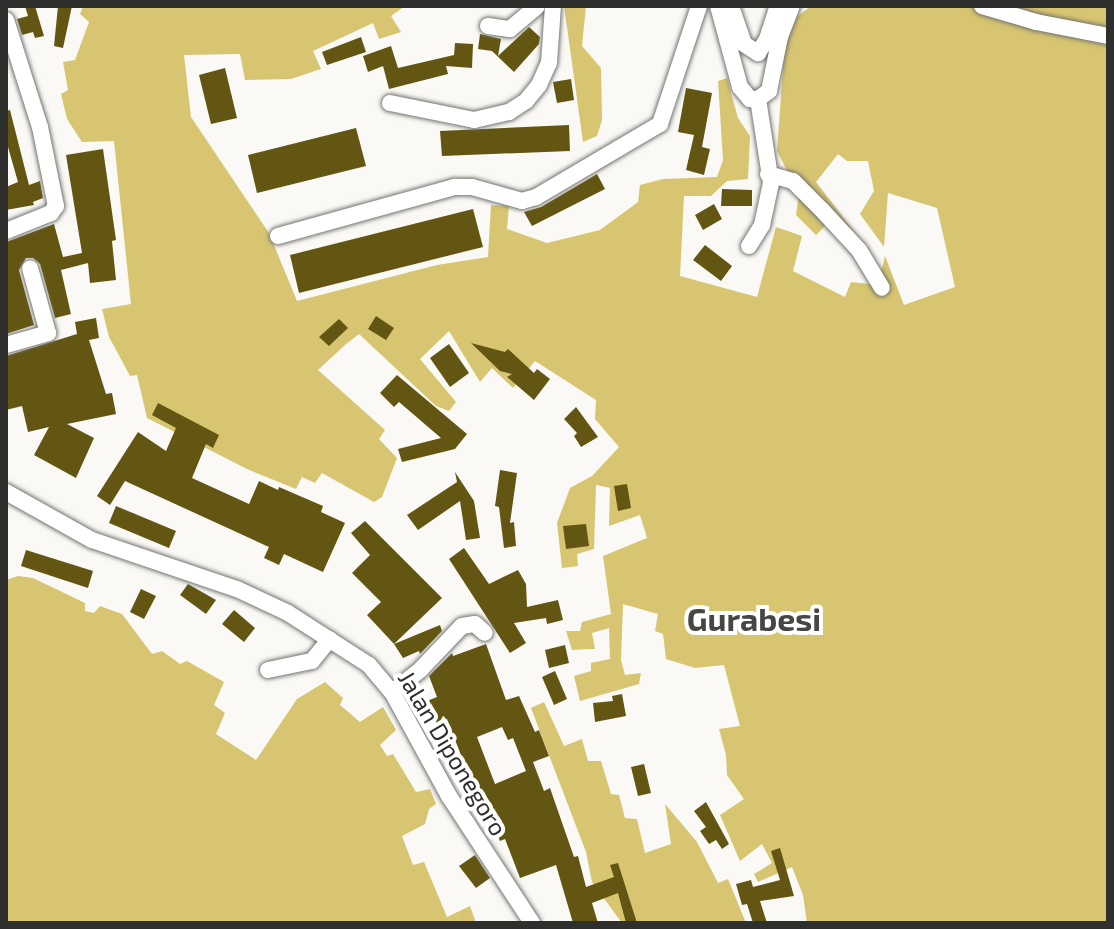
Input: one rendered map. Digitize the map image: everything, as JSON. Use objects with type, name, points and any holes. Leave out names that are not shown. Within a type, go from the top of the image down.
[{"type":"street","points":[[488,26],[510,29],[537,6]]},
{"type":"street","points":[[390,103],[474,120],[509,112],[526,101],[539,85],[549,63],[553,6]]},
{"type":"street","points":[[278,236],[455,187],[464,186],[522,201],[536,197],[660,124],[699,6]]},
{"type":"street","points":[[718,6],[740,87],[750,99],[758,99],[769,91],[780,37],[792,6]]},
{"type":"street","points":[[731,6],[744,44],[758,53],[767,39],[778,6]]},
{"type":"street","points":[[982,6],[1036,22],[1108,36]]},
{"type":"street","points":[[6,20],[36,113],[56,206],[51,213],[6,231]]},
{"type":"street","points":[[749,246],[765,212],[771,183],[758,99]]},
{"type":"street","points":[[768,174],[780,174],[793,181],[859,250],[882,288]]},
{"type":"street","points":[[6,345],[48,333],[30,268]]},
{"type":"street","name":"Jalan Diponegoro","points":[[6,492],[92,540],[237,589],[330,639],[369,665],[392,692],[449,796],[532,923]]},
{"type":"street","points":[[392,692],[421,669],[462,626],[475,624],[485,633]]},
{"type":"street","points":[[268,670],[312,661],[330,639]]},
{"type":"shaded area","points":[[83,6],[405,6],[391,16],[401,32],[379,39],[373,23],[313,51],[321,69],[291,79],[245,80],[240,54],[184,55],[191,117],[269,233],[297,301],[437,265],[488,257],[491,205],[509,206],[507,229],[547,243],[600,230],[638,202],[640,185],[663,179],[717,177],[723,160],[718,81],[727,78],[738,118],[750,136],[748,179],[727,181],[711,196],[684,196],[680,276],[757,297],[776,227],[802,236],[793,271],[845,297],[851,282],[878,285],[885,256],[904,305],[955,287],[937,208],[888,193],[884,247],[860,214],[874,191],[868,161],[847,161],[838,154],[816,182],[853,230],[830,221],[816,235],[796,215],[799,194],[777,151],[786,25],[811,6],[1108,6],[1108,923],[807,923],[803,895],[792,867],[758,882],[754,874],[772,863],[762,844],[740,861],[720,815],[744,799],[727,775],[726,755],[719,729],[740,726],[724,665],[695,668],[666,659],[663,634],[655,631],[658,614],[623,604],[621,660],[625,675],[641,673],[639,684],[580,701],[574,676],[591,671],[591,663],[610,659],[609,628],[592,633],[595,649],[572,650],[566,631],[580,631],[582,622],[611,614],[603,556],[647,538],[640,515],[609,526],[610,488],[596,485],[594,549],[577,554],[578,566],[562,568],[557,523],[570,488],[592,476],[619,447],[595,419],[596,400],[535,361],[513,388],[492,368],[480,382],[449,331],[420,359],[456,402],[449,411],[436,406],[359,334],[345,345],[318,370],[385,430],[379,439],[397,458],[382,497],[374,502],[322,473],[315,483],[302,477],[296,489],[249,470],[147,418],[137,375],[130,376],[109,337],[102,309],[131,304],[114,141],[82,142],[67,119],[61,94],[68,90],[63,62],[75,60],[89,22],[80,14]]},
{"type":"shaded area","points":[[564,6],[586,6],[582,46],[601,68],[602,120],[597,136],[583,142]]},
{"type":"shaded area","points":[[18,576],[33,578],[85,603],[85,611],[94,613],[100,606],[122,614],[152,654],[162,651],[180,664],[187,661],[224,682],[214,705],[225,713],[216,734],[256,760],[297,699],[325,682],[343,698],[340,705],[360,722],[383,707],[396,730],[380,745],[387,756],[393,754],[416,792],[430,789],[436,804],[429,809],[425,824],[402,836],[413,865],[424,862],[447,917],[470,906],[476,923],[6,923],[6,580]]},
{"type":"shaded area","points":[[544,702],[564,746],[582,739],[588,761],[601,761],[611,794],[619,795],[625,818],[637,819],[645,853],[671,844],[665,804],[697,842],[718,883],[728,879],[746,923],[622,923],[592,882],[586,852],[531,708]]},
{"type":"building","points":[[25,6],[35,6],[44,36],[35,38],[33,32],[22,35],[17,19],[28,16]]},
{"type":"building","points":[[58,6],[72,6],[63,48],[54,46]]},
{"type":"building","points":[[529,27],[540,37],[539,44],[514,72],[492,51],[478,49],[480,34],[501,39],[498,56]]},
{"type":"building","points":[[361,37],[366,52],[327,65],[322,52]]},
{"type":"building","points":[[455,43],[473,44],[472,68],[446,66],[448,74],[389,89],[383,66],[368,72],[363,56],[391,46],[398,68],[454,55]]},
{"type":"building","points":[[225,68],[237,118],[211,124],[199,75]]},
{"type":"building","points":[[571,79],[574,100],[557,103],[553,82]]},
{"type":"building","points":[[686,88],[712,93],[702,147],[710,149],[704,175],[686,170],[694,135],[678,132]]},
{"type":"building","points":[[10,110],[29,185],[40,181],[43,198],[33,202],[34,205],[6,210],[6,187],[18,182],[6,140],[6,111]]},
{"type":"building","points":[[569,125],[570,151],[442,156],[440,131]]},
{"type":"building","points":[[356,128],[366,166],[257,193],[248,155]]},
{"type":"building","points":[[103,149],[116,240],[112,241],[116,280],[90,283],[88,263],[61,270],[71,314],[55,318],[40,264],[33,258],[26,258],[19,270],[34,325],[6,334],[6,242],[54,224],[63,257],[82,253],[66,155]]},
{"type":"building","points":[[597,174],[605,189],[532,226],[524,212],[541,207]]},
{"type":"building","points":[[722,189],[752,190],[752,206],[721,206]]},
{"type":"building","points":[[714,204],[722,219],[703,230],[695,215]]},
{"type":"building","points":[[473,209],[483,247],[299,293],[290,255]]},
{"type":"building","points":[[705,245],[732,266],[721,281],[693,260]]},
{"type":"building","points":[[376,316],[394,328],[386,340],[368,329]]},
{"type":"building","points":[[96,318],[99,338],[89,340],[106,394],[112,393],[116,414],[67,424],[94,438],[76,478],[34,455],[49,427],[28,432],[22,406],[6,410],[6,356],[77,334],[75,322]]},
{"type":"building","points":[[339,319],[348,328],[329,346],[319,337]]},
{"type":"building","points":[[471,343],[505,352],[508,349],[534,373],[537,369],[550,379],[534,400],[507,377],[512,374],[500,371]]},
{"type":"building","points":[[449,344],[469,373],[450,387],[430,358]]},
{"type":"building","points":[[397,375],[467,434],[455,449],[402,462],[398,449],[441,438],[399,402],[394,407],[380,393]]},
{"type":"building","points":[[158,403],[219,435],[213,448],[206,444],[192,478],[249,504],[259,481],[323,506],[321,512],[345,523],[323,572],[284,554],[279,565],[264,558],[269,547],[125,481],[110,505],[97,496],[138,432],[166,451],[176,428],[152,415]]},
{"type":"building","points":[[576,407],[598,437],[581,447],[574,436],[577,433],[564,419]]},
{"type":"building","points":[[500,470],[517,473],[510,523],[514,522],[516,546],[504,548],[499,507],[495,506]]},
{"type":"building","points":[[455,472],[474,501],[480,538],[466,540],[460,501],[418,530],[407,515],[457,482]]},
{"type":"building","points":[[627,484],[631,508],[618,511],[614,486]]},
{"type":"building","points":[[116,506],[176,531],[169,548],[109,523]]},
{"type":"building","points":[[365,521],[442,598],[394,644],[367,615],[381,602],[352,573],[370,555],[351,533]]},
{"type":"building","points":[[586,524],[589,546],[566,549],[563,526]]},
{"type":"building","points":[[464,548],[489,584],[518,570],[526,584],[527,607],[558,600],[563,620],[547,624],[546,618],[514,623],[526,643],[510,653],[449,559]]},
{"type":"building","points":[[26,550],[93,571],[88,588],[21,566]]},
{"type":"building","points":[[188,584],[216,600],[206,614],[180,595]]},
{"type":"building","points":[[141,589],[156,596],[144,619],[130,612]]},
{"type":"building","points":[[234,610],[255,628],[244,642],[222,624]]},
{"type":"building","points":[[440,625],[442,631],[420,654],[419,651],[403,658],[394,644]]},
{"type":"building","points":[[486,644],[506,700],[519,696],[535,732],[539,730],[549,756],[533,762],[544,791],[550,788],[574,857],[578,856],[586,887],[614,877],[610,865],[618,863],[637,923],[626,923],[618,893],[592,903],[598,923],[573,923],[556,865],[520,878],[505,839],[500,841],[487,811],[483,812],[447,719],[437,724],[427,701],[437,697],[429,676],[452,653],[453,656]],"holes":[[[502,727],[508,740],[513,738],[526,771],[495,784],[477,737]]]},
{"type":"building","points":[[565,645],[569,663],[549,668],[545,650]]},
{"type":"building","points":[[555,671],[567,699],[554,705],[542,677]]},
{"type":"building","points":[[622,694],[626,716],[595,722],[593,703],[613,701],[612,696]]},
{"type":"building","points":[[644,764],[651,793],[638,796],[631,767]]},
{"type":"building","points":[[706,802],[729,844],[722,849],[716,840],[709,844],[700,831],[706,827],[694,811]]},
{"type":"building","points":[[780,848],[794,896],[760,901],[767,923],[753,923],[747,904],[742,905],[736,884],[751,880],[753,887],[780,880],[771,851]]},
{"type":"building","points":[[475,855],[490,878],[476,888],[459,866]]},
{"type":"district","name":"Gurabesi","points":[[754,618]]}]
